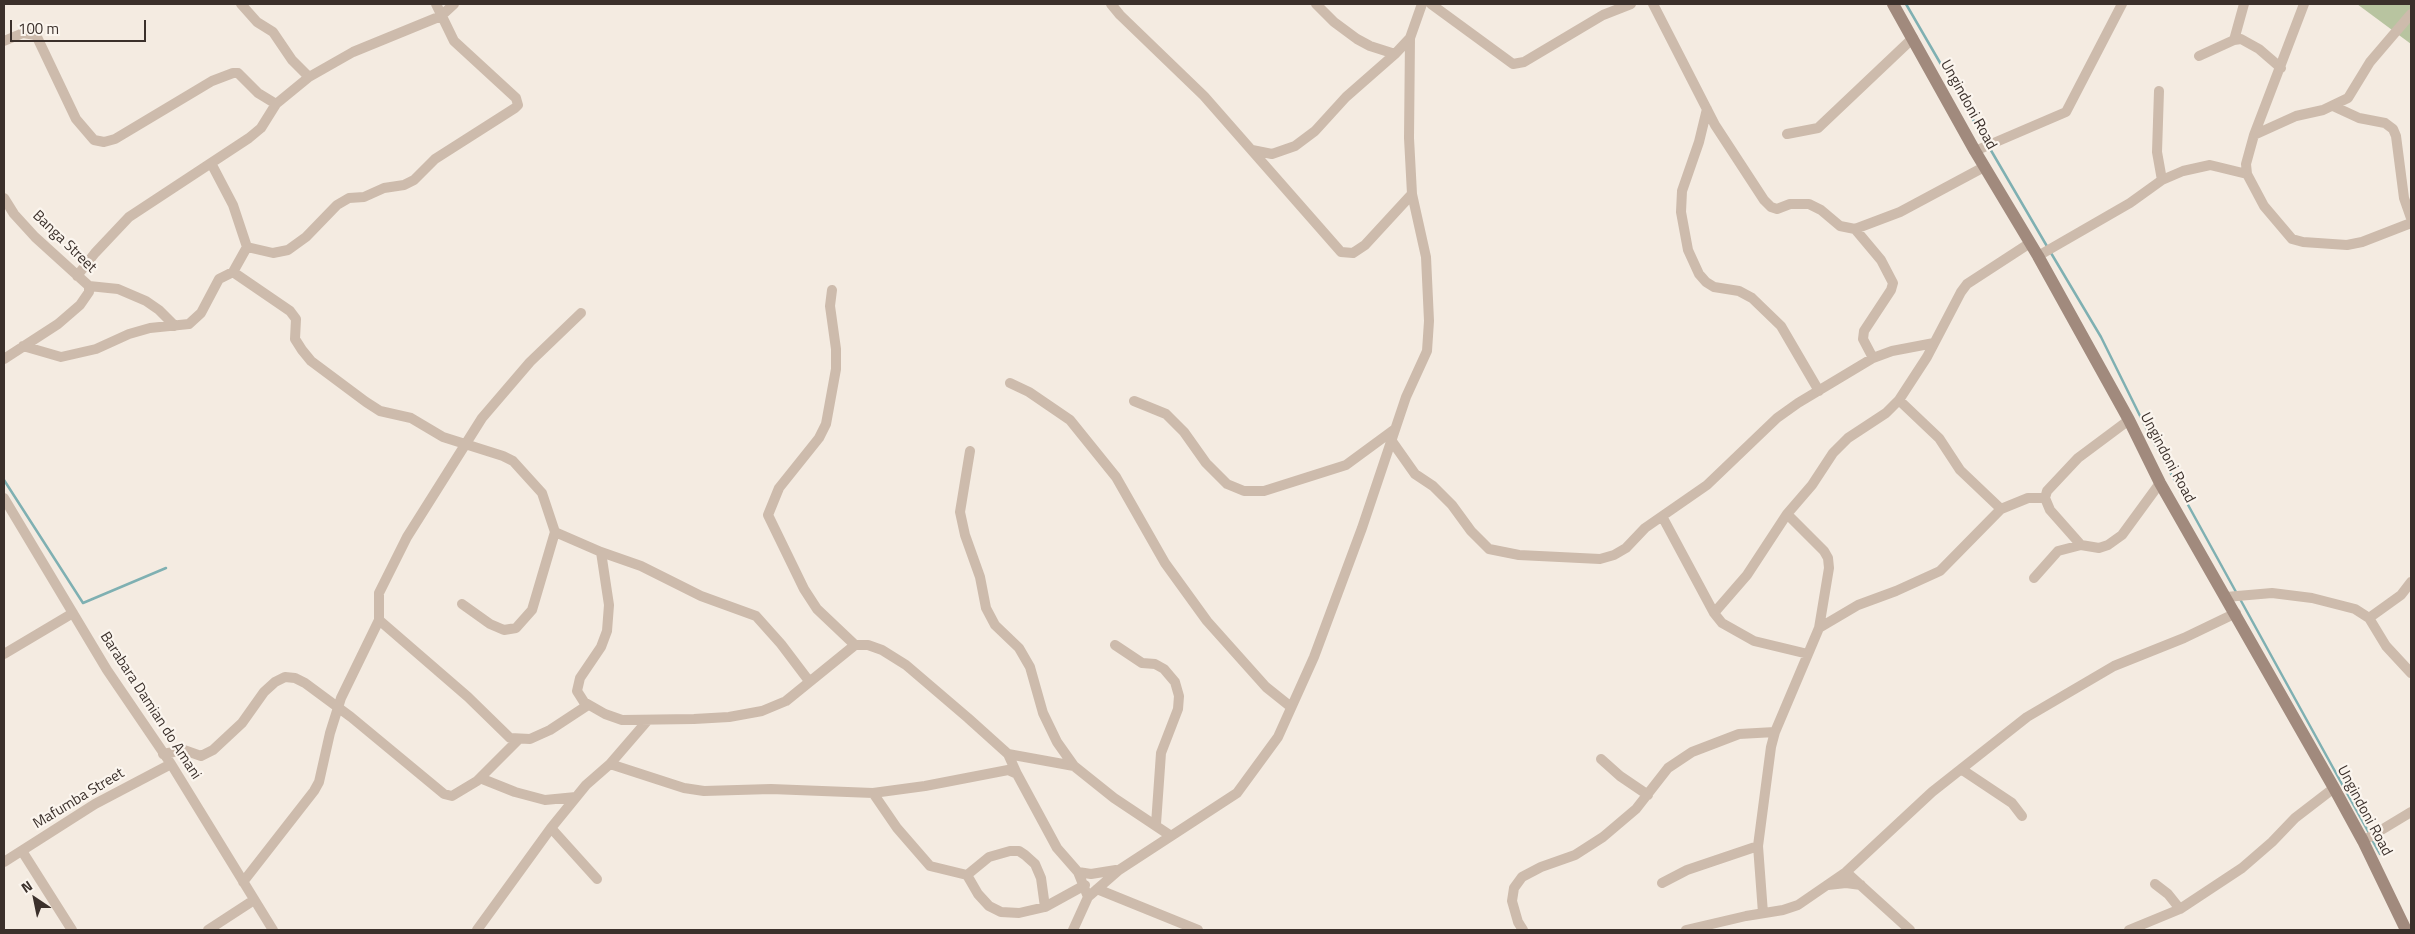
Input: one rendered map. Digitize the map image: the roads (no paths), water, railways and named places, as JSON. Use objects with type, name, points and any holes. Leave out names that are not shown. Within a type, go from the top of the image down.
[{"type":"main road","name":"Ungindoni Road","points":[[1893,4],[1984,167],[2038,256],[2129,420],[2160,483],[2236,613],[2334,788],[2363,841],[2406,930]]},
{"type":"street","points":[[240,4],[257,22],[273,32],[292,60],[309,77]]},
{"type":"street","points":[[247,247],[273,253],[288,250],[306,237],[336,205],[349,198],[364,197],[384,188],[397,187],[409,183],[435,159],[518,105],[516,98],[460,49],[454,41],[436,4]]},
{"type":"street","points":[[78,276],[95,253],[129,217],[261,128],[276,104],[309,77],[353,52],[441,16],[454,4]]},
{"type":"street","points":[[1112,4],[1120,15],[1204,96],[1340,252],[1353,253],[1365,245],[1412,194]]},
{"type":"street","points":[[1316,4],[1334,22],[1357,39],[1370,46],[1395,54]]},
{"type":"street","points":[[1073,930],[1088,897],[1119,870],[1237,793],[1278,737],[1314,657],[1362,528],[1406,396],[1427,351],[1429,321],[1426,257],[1412,194],[1409,138],[1410,38],[1422,4]]},
{"type":"street","points":[[1431,4],[1513,64],[1524,62],[1603,15],[1631,4]]},
{"type":"street","points":[[1653,4],[1706,109],[1764,200],[1771,207],[1777,209],[1790,204],[1809,204],[1821,210],[1840,226],[1855,229],[1900,212],[1984,167]]},
{"type":"street","points":[[1975,151],[2066,112],[2122,4]]},
{"type":"street","points":[[2234,40],[2244,4]]},
{"type":"street","points":[[2304,4],[2254,135],[2246,164],[2247,174],[2264,206],[2292,239],[2297,241],[2347,246],[2411,223]]},
{"type":"street","points":[[2254,135],[2296,116],[2333,106],[2348,98],[2370,62],[2411,14]]},
{"type":"street","points":[[4,42],[23,32],[36,35],[76,119],[94,140],[104,142],[115,138],[212,81],[238,73],[258,93],[276,104]]},
{"type":"street","points":[[1252,150],[1272,154],[1295,146],[1315,131],[1346,97],[1395,54],[1410,38]]},
{"type":"street","points":[[1786,134],[1818,128],[1913,38]]},
{"type":"street","points":[[2199,56],[2240,39],[2248,42],[2281,68]]},
{"type":"street","points":[[2159,91],[2157,152],[2162,180]]},
{"type":"street","points":[[2348,98],[2360,118]]},
{"type":"street","points":[[2333,106],[2360,118],[2386,123],[2393,128],[2396,136],[2404,198],[2411,218]]},
{"type":"street","points":[[1706,109],[1699,142],[1682,191],[1681,212],[1688,250],[1706,282],[1714,287],[1739,291],[1752,298],[1781,326],[1819,391]]},
{"type":"street","points":[[23,346],[61,357],[96,349],[129,334],[150,328],[188,324],[194,320],[206,305],[219,279],[233,272],[247,247],[233,205],[211,163]]},
{"type":"street","points":[[2038,256],[2130,203],[2162,180],[2210,165],[2247,174]]},
{"type":"street","name":"Banga Street","points":[[4,198],[14,214],[35,237],[89,286],[87,297],[58,324],[4,359]]},
{"type":"street","points":[[1855,229],[1881,260],[1893,283],[1891,290],[1864,331],[1863,339],[1873,358]]},
{"type":"street","points":[[1714,614],[1747,575],[1787,514],[1812,485],[1832,453],[1848,438],[1886,413],[1899,400],[1927,357],[1957,298],[1968,284],[2030,243]]},
{"type":"street","points":[[233,272],[290,311],[296,319],[295,339],[311,361],[366,402],[380,411],[411,418],[443,437],[513,461],[542,493],[555,532],[532,610],[516,628],[504,630],[490,624],[462,604]]},
{"type":"street","points":[[89,286],[118,289],[146,301],[159,310],[175,326]]},
{"type":"street","points":[[832,290],[830,306],[836,349],[836,369],[826,424],[819,438],[780,488],[768,515],[804,589],[817,609],[855,645]]},
{"type":"street","points":[[243,882],[319,782],[338,708],[352,672],[379,620],[379,593],[390,568],[463,444],[501,394],[581,314]]},
{"type":"street","points":[[1391,440],[1415,474],[1445,499],[1471,531],[1489,549],[1519,555],[1600,559],[1614,555],[1626,548],[1646,528],[1664,518],[1707,485],[1777,418],[1873,358],[1892,351],[1934,343]]},
{"type":"street","points":[[1010,384],[1029,392],[1070,420],[1116,477],[1165,563],[1206,621],[1266,687],[1292,707]]},
{"type":"street","points":[[1899,400],[1939,438],[1960,470],[2002,509]]},
{"type":"street","points":[[1134,401],[1166,414],[1184,432],[1206,464],[1227,484],[1244,491],[1264,490],[1346,465],[1394,429]]},
{"type":"street","points":[[2082,545],[2050,510],[2045,498],[2047,491],[2078,458],[2129,420]]},
{"type":"street","points":[[970,451],[960,512],[980,577],[986,608],[995,625],[1019,648],[1030,667],[1043,714],[1057,742],[1074,766],[1114,798],[1156,824],[1171,836]]},
{"type":"street","points":[[2034,578],[2058,551],[2082,545],[2099,548],[2108,545],[2122,535],[2160,483]]},
{"type":"street","name":"Barabara Damian do Amani","points":[[4,498],[72,613],[171,764],[272,930]]},
{"type":"street","points":[[1819,628],[1858,605],[1940,572],[2002,509],[2028,498],[2045,498]]},
{"type":"street","points":[[1763,913],[1758,846],[1768,765],[1775,732],[1819,628],[1829,568],[1828,558],[1818,545],[1787,514]]},
{"type":"street","points":[[1664,518],[1714,614],[1722,623],[1746,637],[1808,654]]},
{"type":"street","points":[[555,532],[600,552],[641,566],[701,596],[756,616],[781,644],[809,682]]},
{"type":"street","points":[[600,552],[609,605],[607,631],[601,647],[577,685],[577,691],[588,705],[622,720],[729,717],[762,711],[786,701],[855,645],[868,645],[882,650],[906,665],[1008,754],[1057,848],[1078,872],[1085,885],[1088,897]]},
{"type":"street","points":[[2369,618],[2401,595],[2411,582]]},
{"type":"street","points":[[2226,597],[2272,594],[2312,598],[2355,609],[2369,618],[2386,646],[2408,662],[2411,673]]},
{"type":"street","points":[[4,654],[72,613]]},
{"type":"street","points":[[1686,930],[1798,905],[1846,872],[1913,809],[2027,716],[2075,686],[2114,666],[2184,638],[2236,613]]},
{"type":"street","points":[[379,620],[468,697],[510,738],[519,740],[530,739],[550,730],[588,705]]},
{"type":"street","points":[[1115,645],[1142,663],[1155,664],[1164,669],[1175,682],[1179,696],[1178,709],[1161,754],[1156,824]]},
{"type":"street","points":[[163,754],[184,750],[201,756],[213,750],[242,723],[264,692],[275,682],[285,677],[295,678],[305,683],[352,717],[444,794],[452,796],[480,778],[519,740]]},
{"type":"street","points":[[477,930],[551,828],[576,797],[586,785],[610,764],[648,720]]},
{"type":"street","points":[[1523,930],[1518,922],[1512,901],[1514,888],[1522,877],[1540,867],[1575,855],[1588,847],[1625,820],[1648,795],[1668,768],[1703,746],[1738,734],[1775,732]]},
{"type":"street","points":[[1008,754],[1074,766]]},
{"type":"street","points":[[1601,758],[1620,776],[1648,795]]},
{"type":"street","name":"Mafumba Street","points":[[4,862],[95,804],[171,764]]},
{"type":"street","points":[[610,764],[684,788],[704,791],[772,790],[873,793],[926,786],[1001,770],[1017,774]]},
{"type":"street","points":[[1961,769],[2012,803],[2022,816]]},
{"type":"street","points":[[480,778],[515,792],[544,800],[576,797]]},
{"type":"street","points":[[2129,930],[2180,909],[2242,868],[2272,842],[2295,818],[2334,788]]},
{"type":"street","points":[[873,793],[897,828],[930,866],[966,875],[978,894],[989,906],[1001,912],[1019,913],[1045,907],[1085,885]]},
{"type":"street","points":[[2363,841],[2411,812]]},
{"type":"street","points":[[551,828],[598,879]]},
{"type":"street","points":[[1662,883],[1687,870],[1758,846]]},
{"type":"street","points":[[22,851],[72,930]]},
{"type":"street","points":[[966,875],[989,857],[1010,851],[1026,855],[1035,864],[1041,878],[1045,907]]},
{"type":"street","points":[[1078,872],[1104,874],[1119,870]]},
{"type":"street","points":[[1846,872],[1910,930]]},
{"type":"street","points":[[1828,885],[1846,883],[1862,885]]},
{"type":"street","points":[[2155,884],[2168,894],[2180,909]]},
{"type":"street","points":[[1097,889],[1198,930]]},
{"type":"street","points":[[208,930],[254,900]]},
{"type":"waterway","points":[[1906,4],[1986,142]]},
{"type":"waterway","points":[[1989,147],[2048,248]]},
{"type":"waterway","points":[[2051,253],[2101,337],[2149,434],[2236,592]]},
{"type":"waterway","points":[[4,480],[83,603],[166,568]]},
{"type":"waterway","points":[[2240,599],[2369,833]]},
{"type":"waterway","points":[[2371,838],[2380,854]]}]
